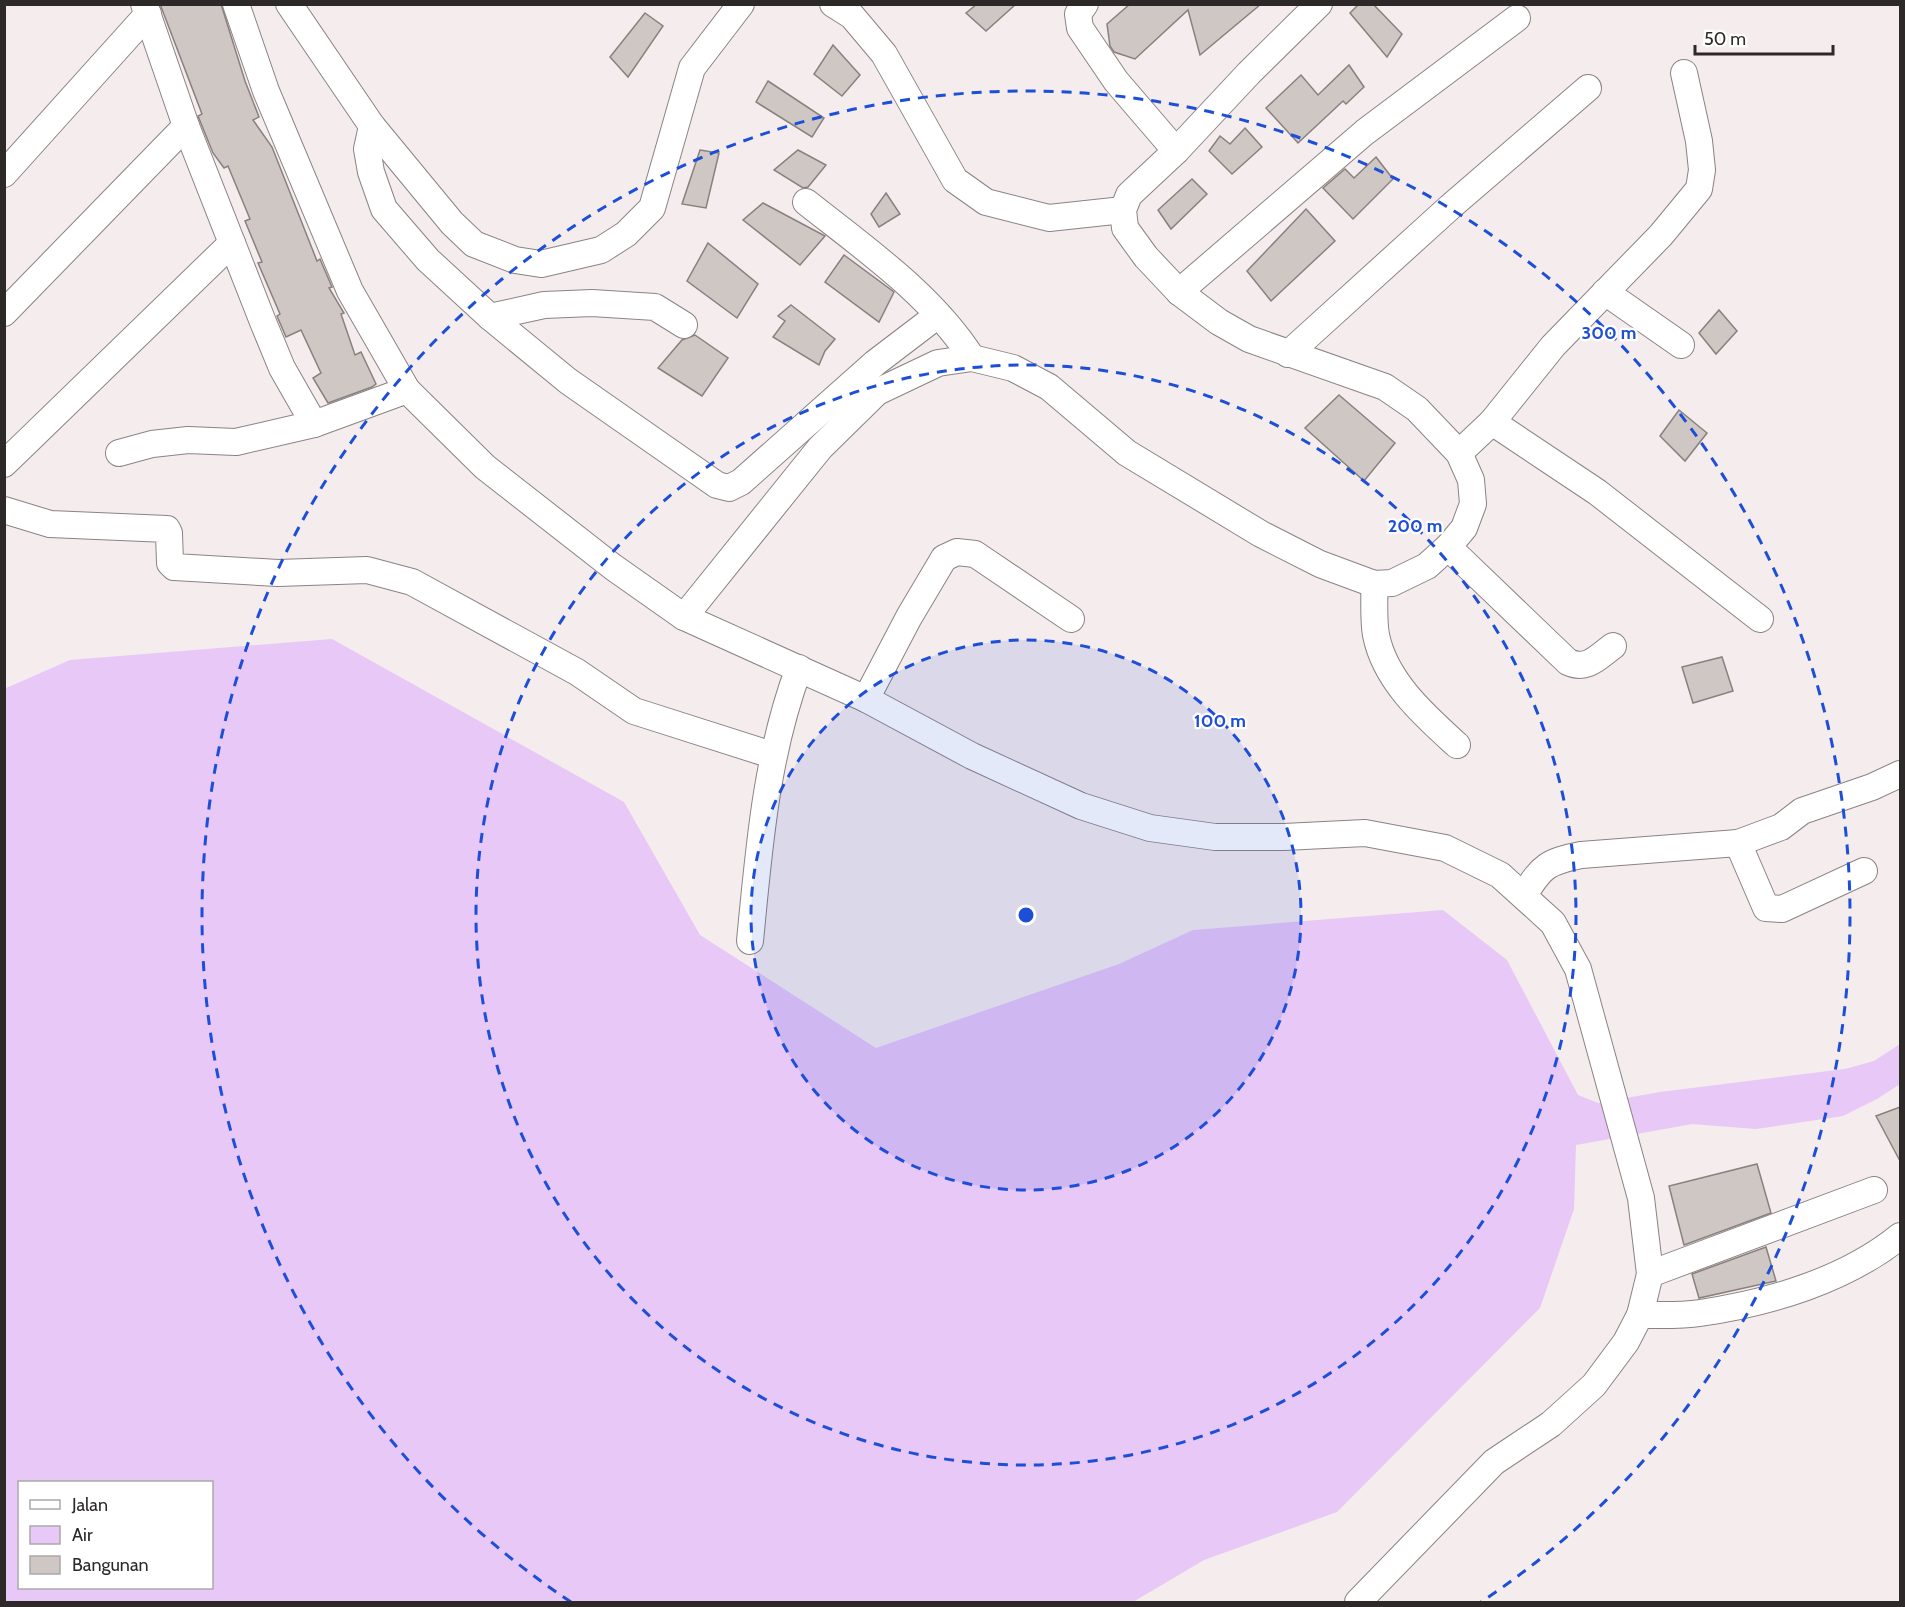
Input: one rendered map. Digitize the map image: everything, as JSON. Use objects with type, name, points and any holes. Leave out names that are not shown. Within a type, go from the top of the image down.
[{"type":"street","points":[[236,4],[266,91],[350,291],[407,390],[485,467],[613,567],[684,617],[866,699],[972,756],[1081,806],[1150,828],[1215,837],[1284,837],[1365,833],[1445,848],[1500,875],[1553,923],[1578,969],[1641,1198],[1650,1274],[1640,1315],[1626,1342],[1594,1385],[1551,1424],[1494,1462],[1358,1602]]},
{"type":"street","points":[[289,4],[372,126],[452,223],[474,244],[515,260],[541,264],[601,250],[626,234],[652,208],[692,68],[733,6]]},
{"type":"street","points":[[833,4],[852,16],[884,54],[955,180],[986,202],[1050,218],[1123,210]]},
{"type":"street","points":[[1084,4],[1078,14],[1080,28],[1116,81],[1176,151]]},
{"type":"street","points":[[684,617],[820,448],[877,392],[938,363],[972,358],[1013,368],[1049,387],[1127,453],[1204,501],[1320,564],[1374,584],[1392,583],[1427,566],[1449,547],[1464,528],[1473,504],[1471,480],[1459,453],[1417,409],[1385,387],[1249,339],[1219,322],[1179,292],[1146,257],[1125,228],[1123,210],[1129,195],[1176,151],[1249,73],[1319,4]]},
{"type":"street","points":[[146,9],[186,126],[282,368],[314,424]]},
{"type":"street","points":[[4,174],[146,9]]},
{"type":"street","points":[[1179,292],[1365,132],[1517,18]]},
{"type":"street","points":[[1459,453],[1492,422],[1553,346],[1661,236],[1699,189],[1702,170],[1699,141],[1684,73]]},
{"type":"street","points":[[1288,354],[1450,207],[1588,88]]},
{"type":"street","points":[[4,313],[186,126]]},
{"type":"street","points":[[372,126],[367,149],[371,172],[384,209],[428,260],[490,317],[568,381],[717,485],[729,488],[741,482],[875,363],[938,315]]},
{"type":"street","points":[[806,202],[863,248],[938,315],[954,331],[972,358]]},
{"type":"street","points":[[4,464],[232,243]]},
{"type":"street","points":[[1605,292],[1681,345]]},
{"type":"street","points":[[490,317],[544,305],[580,303],[656,307],[684,325]]},
{"type":"street","points":[[118,453],[152,444],[188,440],[236,442],[314,424],[407,390]]},
{"type":"street","points":[[1492,422],[1597,492],[1760,619]]},
{"type":"street","points":[[4,510],[50,524],[167,529],[170,533],[170,563],[174,567],[278,573],[367,570],[412,582],[577,672],[634,711],[772,755]]},
{"type":"street","points":[[1449,547],[1568,662],[1577,666],[1586,666],[1612,646]]},
{"type":"street","points":[[866,699],[929,581],[944,558],[957,552],[975,554],[1071,619]]},
{"type":"street","points":[[1374,584],[1377,637],[1386,663],[1417,708],[1457,745]]},
{"type":"street","points":[[750,941],[763,810],[772,755],[786,703],[799,668]]},
{"type":"street","points":[[1524,895],[1541,868],[1557,860],[1581,855],[1738,843],[1781,827],[1802,811],[1872,788],[1900,774]]},
{"type":"street","points":[[1738,843],[1766,908],[1772,910],[1782,909],[1864,871]]},
{"type":"street","points":[[1650,1274],[1874,1190]]},
{"type":"street","points":[[1640,1315],[1698,1314],[1743,1305],[1823,1281],[1900,1236]]},
{"type":"water","points":[[332,639],[624,802],[700,935],[876,1048],[1119,964],[1193,930],[1443,910],[1507,960],[1578,1095],[1598,1103],[1660,1092],[1845,1069],[1874,1061],[1900,1044],[1900,1084],[1877,1099],[1843,1116],[1756,1129],[1692,1124],[1576,1145],[1574,1209],[1540,1308],[1337,1512],[1204,1560],[1133,1602],[5,1602],[4,689],[70,660]]},
{"type":"building","points":[[160,4],[221,4],[259,117],[253,120],[272,147],[317,261],[320,259],[332,287],[329,288],[344,313],[341,314],[355,355],[361,352],[376,384],[372,387],[328,403],[313,378],[321,373],[301,330],[286,337],[277,316],[280,314],[258,263],[262,262],[245,221],[250,219],[228,166],[224,168],[213,153],[198,116],[202,114]]},
{"type":"building","points":[[977,4],[1016,4],[986,31],[966,13]]},
{"type":"building","points":[[1130,4],[1261,4],[1200,55],[1188,10],[1135,59],[1114,52],[1110,46],[1107,24]]},
{"type":"building","points":[[1359,4],[1373,4],[1402,34],[1387,57],[1350,13]]},
{"type":"building","points":[[645,13],[663,26],[628,77],[610,57]]},
{"type":"building","points":[[833,45],[860,75],[842,96],[814,74]]},
{"type":"building","points":[[1349,65],[1364,87],[1346,104],[1343,101],[1298,143],[1266,108],[1301,75],[1318,95]]},
{"type":"building","points":[[768,81],[824,118],[812,137],[756,102]]},
{"type":"building","points":[[1245,128],[1262,147],[1232,174],[1209,151],[1220,136],[1230,144]]},
{"type":"building","points":[[700,150],[719,153],[706,208],[682,204]]},
{"type":"building","points":[[798,150],[826,165],[808,187],[803,188],[774,170]]},
{"type":"building","points":[[1376,157],[1393,179],[1353,219],[1323,188],[1345,169],[1354,178]]},
{"type":"building","points":[[1192,179],[1207,194],[1171,229],[1158,210]]},
{"type":"building","points":[[886,193],[900,214],[879,227],[871,214]]},
{"type":"building","points":[[763,203],[825,236],[800,265],[743,220]]},
{"type":"building","points":[[1306,209],[1335,241],[1271,301],[1247,271]]},
{"type":"building","points":[[708,243],[758,284],[737,318],[687,281]]},
{"type":"building","points":[[844,255],[894,292],[879,322],[825,282]]},
{"type":"building","points":[[791,305],[835,339],[825,351],[819,365],[773,337],[785,321],[778,316]]},
{"type":"building","points":[[1719,310],[1737,331],[1716,354],[1699,333]]},
{"type":"building","points":[[695,335],[728,358],[702,396],[658,368],[682,340]]},
{"type":"building","points":[[1339,395],[1395,443],[1364,481],[1305,428]]},
{"type":"building","points":[[1679,410],[1707,433],[1685,461],[1660,436]]},
{"type":"building","points":[[1722,657],[1733,691],[1693,703],[1682,667]]},
{"type":"building","points":[[1900,1107],[1900,1161],[1876,1116]]},
{"type":"building","points":[[1757,1164],[1771,1213],[1684,1245],[1669,1186]]},
{"type":"building","points":[[1766,1247],[1776,1281],[1699,1298],[1692,1274]]}]
